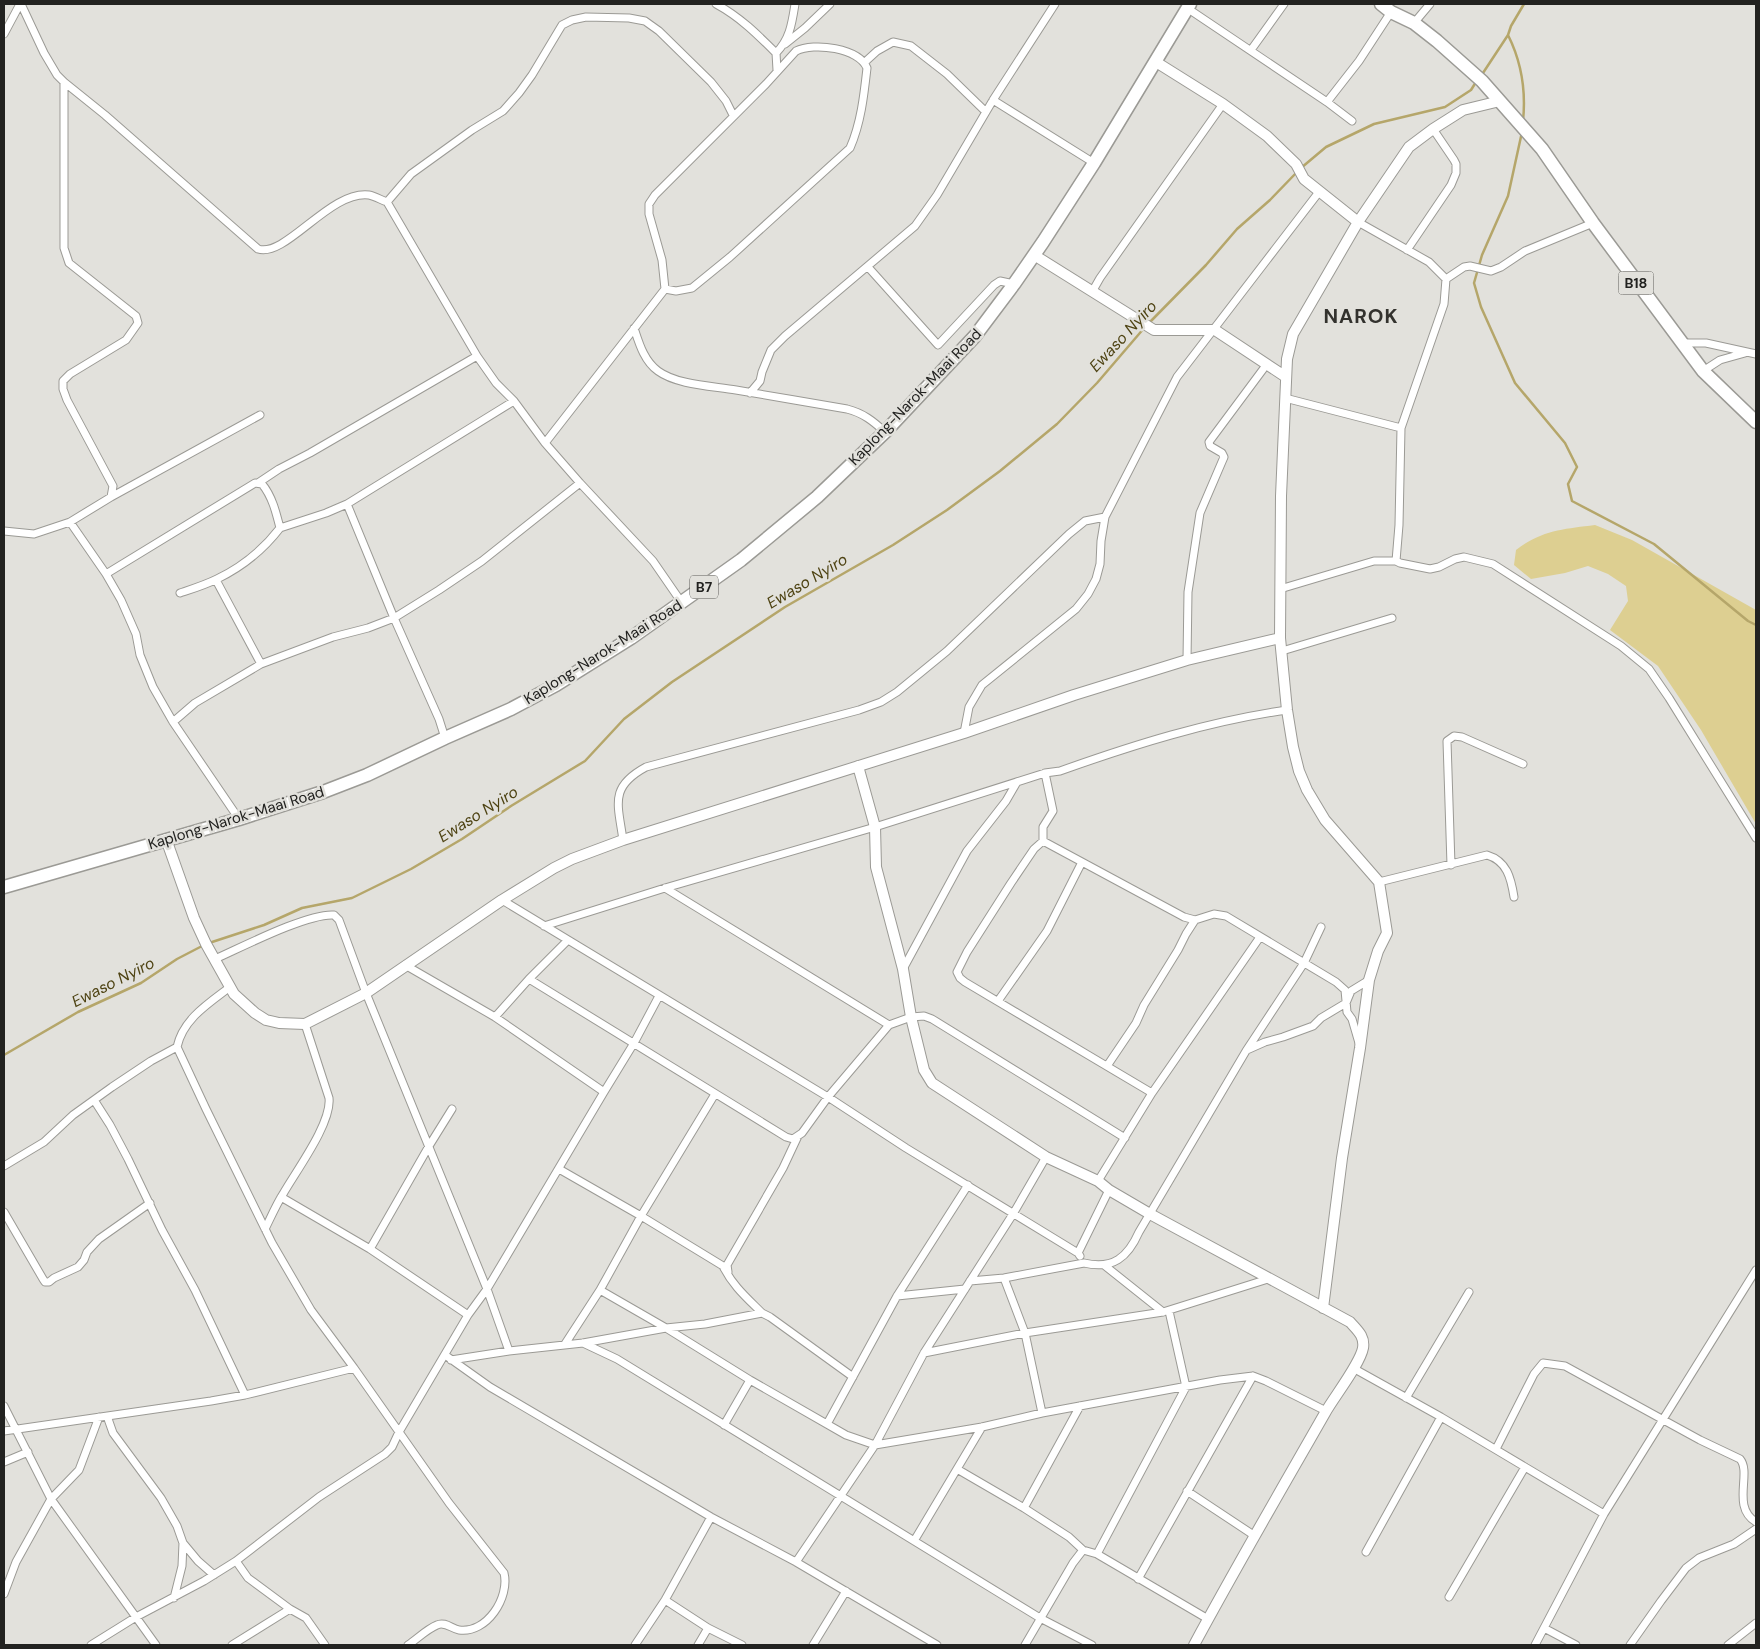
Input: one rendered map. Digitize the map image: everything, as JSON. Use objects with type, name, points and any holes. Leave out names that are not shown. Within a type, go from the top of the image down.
[{"type":"highway","name":"Kaplong-Narok-Maai Road","points":[[4,886],[239,819],[358,779],[511,709],[556,686],[682,603],[782,527],[817,497],[885,432],[975,336],[1014,284],[1094,163],[1189,6]]},
{"type":"highway","name":"B18","points":[[1386,8],[1414,23],[1437,41],[1482,81],[1517,122],[1529,133],[1702,371],[1756,422]]},
{"type":"street","points":[[4,34],[21,4]]},
{"type":"street","points":[[21,4],[44,53],[57,75],[105,114],[258,249],[264,251],[280,245],[318,216],[352,197],[367,194],[386,202],[477,356],[496,383],[514,401],[545,443],[580,483],[654,560],[682,603]]},
{"type":"street","points":[[716,4],[750,27],[776,53],[777,70]]},
{"type":"street","points":[[785,44],[795,4]]},
{"type":"street","points":[[776,53],[830,4]]},
{"type":"street","points":[[750,393],[760,381],[771,350],[785,336],[910,231],[920,220],[937,195],[985,111],[1055,4]]},
{"type":"street","points":[[1251,50],[1284,4]]},
{"type":"street","points":[[1414,23],[1430,4]]},
{"type":"street","points":[[1189,6],[1352,121]]},
{"type":"street","points":[[1327,102],[1358,60],[1386,8]]},
{"type":"street","points":[[386,202],[411,174],[472,130],[503,111],[532,75],[562,25],[572,20],[586,17],[629,18],[645,21],[659,31],[711,82],[726,101],[734,116]]},
{"type":"street","points":[[865,62],[893,42],[911,46],[947,74],[985,111]]},
{"type":"street","points":[[545,443],[665,289],[662,260],[649,214],[649,204],[655,195],[766,84],[796,51],[813,46],[836,49],[852,54],[865,62],[868,68],[861,109],[855,136],[850,148],[730,257],[692,288],[676,291],[665,289]]},
{"type":"street","points":[[1156,62],[1223,104],[1267,136],[1296,164],[1304,179],[1319,192],[1358,222],[1429,262],[1446,279],[1444,304],[1401,428],[1399,524],[1396,561]]},
{"type":"street","points":[[64,82],[64,248],[69,263],[136,316],[138,323],[126,340],[70,374],[64,381],[63,389],[74,416],[113,486],[111,497]]},
{"type":"street","points":[[993,100],[1094,163]]},
{"type":"street","points":[[1323,1308],[1342,1158],[1369,980],[1378,951],[1388,933],[1379,882],[1325,820],[1307,790],[1299,772],[1293,747],[1287,710],[1280,638],[1281,496],[1287,359],[1293,334],[1358,222],[1409,147],[1463,110],[1500,101]]},
{"type":"street","points":[[1092,292],[1223,104]]},
{"type":"street","points":[[1408,250],[1451,185],[1456,174],[1454,160],[1433,129]]},
{"type":"street","points":[[964,734],[969,707],[982,685],[1076,609],[1088,594],[1096,579],[1100,564],[1105,517],[1177,377],[1215,330],[1319,192]]},
{"type":"street","points":[[1446,279],[1464,267],[1470,266],[1491,271],[1501,267],[1525,251],[1593,223]]},
{"type":"street","points":[[1034,254],[1154,330],[1215,330],[1286,377]]},
{"type":"street","points":[[868,267],[938,345],[994,285],[1000,281],[1014,284]]},
{"type":"street","points":[[634,328],[639,344],[647,358],[658,371],[668,377],[859,412],[885,432]]},
{"type":"street","points":[[1681,343],[1706,343],[1756,354]]},
{"type":"street","points":[[1702,371],[1720,360],[1745,353]]},
{"type":"street","points":[[106,574],[244,489],[258,483],[279,468],[477,356]]},
{"type":"street","points":[[1187,660],[1188,592],[1200,513],[1224,457],[1222,452],[1210,446],[1209,442],[1267,364]]},
{"type":"street","points":[[1285,398],[1401,428]]},
{"type":"street","points":[[180,593],[216,580],[258,553],[280,528],[347,504],[514,401]]},
{"type":"street","points":[[4,531],[34,534],[70,522],[260,414]]},
{"type":"street","points":[[258,483],[265,488],[271,500],[280,528]]},
{"type":"street","points":[[173,722],[195,704],[262,664],[302,648],[394,618],[482,561],[580,483]]},
{"type":"street","points":[[347,504],[394,618],[436,710],[445,738]]},
{"type":"street","points":[[623,840],[617,802],[626,780],[638,771],[646,767],[859,710],[881,702],[897,692],[947,651],[1069,534],[1085,521],[1105,517]]},
{"type":"street","points":[[70,522],[106,574],[128,615],[136,634],[140,655],[153,687],[173,722],[239,819]]},
{"type":"street","points":[[1280,589],[1374,561],[1396,561],[1430,569],[1464,557],[1493,564],[1621,646],[1649,669],[1756,838]]},
{"type":"street","points":[[216,580],[262,664]]},
{"type":"street","points":[[1282,651],[1351,628],[1392,618]]},
{"type":"street","points":[[166,839],[194,918],[234,994],[255,1013],[266,1020],[279,1023],[305,1024],[366,993],[502,900],[572,858],[623,840],[964,734],[1074,695],[1187,660],[1280,638]]},
{"type":"street","points":[[544,926],[665,888],[875,828],[1045,772],[1060,771],[1164,737],[1226,721],[1287,710]]},
{"type":"street","points":[[1451,865],[1447,741],[1454,736],[1469,739],[1523,764]]},
{"type":"street","points":[[858,766],[875,828],[876,866],[903,969],[911,1017],[924,1070],[932,1083],[1046,1157],[1098,1181],[1109,1190],[1150,1214],[1350,1322],[1364,1339],[1362,1353],[1326,1411],[1194,1645]]},
{"type":"street","points":[[1043,841],[1042,827],[1053,811],[1045,772]]},
{"type":"street","points":[[903,969],[967,851],[1006,801],[1017,782]]},
{"type":"street","points":[[1043,841],[1184,917],[1195,920],[1214,914],[1226,916],[1341,986],[1345,990],[1347,1012],[1356,1029],[1360,1048]]},
{"type":"street","points":[[1043,841],[1034,849],[966,952],[958,969],[960,978],[1152,1093]]},
{"type":"street","points":[[1379,882],[1487,855],[1496,858],[1505,868],[1514,897]]},
{"type":"street","points":[[998,1001],[1047,931],[1082,862]]},
{"type":"street","points":[[665,888],[889,1024]]},
{"type":"street","points":[[502,900],[828,1097],[906,1148],[1078,1253],[1084,1263]]},
{"type":"street","points":[[215,959],[284,929],[325,914],[334,915],[339,920],[366,993],[487,1290],[509,1351]]},
{"type":"street","points":[[1107,1066],[1136,1024],[1144,1005],[1195,920]]},
{"type":"street","points":[[970,1281],[1004,1278],[1084,1263],[1095,1266],[1104,1265],[1126,1254],[1133,1246],[1139,1232],[1246,1051],[1304,963],[1321,926]]},
{"type":"street","points":[[1098,1181],[1152,1093],[1260,937]]},
{"type":"street","points":[[495,1017],[568,940]]},
{"type":"street","points":[[405,965],[495,1017],[604,1092]]},
{"type":"street","points":[[529,979],[786,1137],[793,1138],[798,1136]]},
{"type":"street","points":[[1246,1051],[1313,1026],[1321,1018],[1346,1003],[1351,991],[1369,980]]},
{"type":"street","points":[[4,1166],[44,1142],[73,1115],[150,1061],[177,1047],[183,1030],[198,1012],[230,987]]},
{"type":"street","points":[[91,1645],[136,1617],[174,1598],[236,1561],[319,1497],[385,1454],[392,1447],[399,1432],[448,1358],[468,1315],[487,1290],[634,1043],[659,996]]},
{"type":"street","points":[[728,1275],[727,1265],[783,1168],[798,1136],[889,1024],[911,1017],[924,1016],[932,1019],[1125,1138]]},
{"type":"street","points":[[265,1229],[281,1197],[322,1128],[329,1110],[330,1098],[305,1024]]},
{"type":"street","points":[[177,1047],[265,1229],[311,1310],[449,1503],[504,1573],[506,1583],[501,1600],[484,1624],[472,1629],[459,1630],[445,1624],[438,1624],[408,1645]]},
{"type":"street","points":[[565,1344],[600,1290],[641,1216],[715,1094]]},
{"type":"street","points":[[94,1100],[110,1125],[162,1230],[195,1290],[245,1395]]},
{"type":"street","points":[[370,1249],[452,1109]]},
{"type":"street","points":[[796,1562],[875,1445],[924,1353],[1013,1214],[1046,1157]]},
{"type":"street","points":[[559,1169],[723,1266],[740,1291],[762,1314],[770,1317],[854,1377]]},
{"type":"street","points":[[827,1424],[897,1296],[968,1185]]},
{"type":"street","points":[[1078,1253],[1109,1190]]},
{"type":"street","points":[[281,1197],[370,1249],[468,1315]]},
{"type":"street","points":[[4,1212],[43,1279],[45,1282],[49,1282],[78,1267],[84,1260],[87,1252],[99,1239],[150,1203]]},
{"type":"street","points":[[1097,1554],[1186,1387],[1166,1311],[1104,1265]]},
{"type":"street","points":[[1535,1645],[1604,1514],[1756,1270]]},
{"type":"street","points":[[1004,1278],[1025,1333],[1042,1413]]},
{"type":"street","points":[[924,1353],[1025,1333],[1166,1311],[1268,1279]]},
{"type":"street","points":[[897,1296],[965,1289]]},
{"type":"street","points":[[600,1290],[846,1435],[875,1445],[982,1427],[1042,1413],[1220,1380],[1253,1376],[1326,1411]]},
{"type":"street","points":[[1406,1398],[1469,1292]]},
{"type":"street","points":[[448,1358],[583,1343],[666,1328],[705,1324],[762,1314]]},
{"type":"street","points":[[583,1343],[617,1359],[1040,1618],[1092,1645]]},
{"type":"street","points":[[448,1358],[490,1387],[711,1518],[796,1562],[933,1644]]},
{"type":"street","points":[[1496,1449],[1534,1374],[1542,1363],[1557,1364],[1575,1370],[1742,1461],[1745,1469],[1742,1486],[1744,1505],[1750,1517],[1756,1522]]},
{"type":"street","points":[[4,1431],[245,1395],[354,1368]]},
{"type":"street","points":[[1353,1368],[1441,1416],[1604,1514]]},
{"type":"street","points":[[1138,1579],[1253,1376]]},
{"type":"street","points":[[724,1425],[750,1380]]},
{"type":"street","points":[[4,1406],[51,1499],[156,1645]]},
{"type":"street","points":[[1024,1508],[1080,1406]]},
{"type":"street","points":[[107,1416],[112,1433],[161,1498],[177,1526],[183,1543],[198,1561],[214,1575]]},
{"type":"street","points":[[1366,1552],[1441,1416]]},
{"type":"street","points":[[4,1594],[16,1562],[51,1499],[79,1470],[99,1417]]},
{"type":"street","points":[[914,1541],[982,1427]]},
{"type":"street","points":[[4,1462],[28,1452]]},
{"type":"street","points":[[1449,1597],[1525,1467]]},
{"type":"street","points":[[957,1469],[1024,1508],[1069,1537],[1083,1550],[1097,1554],[1208,1619]]},
{"type":"street","points":[[1187,1491],[1255,1536]]},
{"type":"street","points":[[635,1645],[665,1600],[711,1518]]},
{"type":"street","points":[[1630,1645],[1686,1568],[1699,1558],[1734,1544],[1756,1529]]},
{"type":"street","points":[[174,1598],[182,1566],[183,1543]]},
{"type":"street","points":[[1025,1645],[1083,1550]]},
{"type":"street","points":[[236,1561],[248,1578],[290,1609],[306,1618],[325,1645]]},
{"type":"street","points":[[812,1645],[846,1591]]},
{"type":"street","points":[[665,1600],[708,1628],[742,1645]]},
{"type":"street","points":[[232,1645],[290,1609]]},
{"type":"street","points":[[1728,1645],[1756,1623]]},
{"type":"street","points":[[698,1645],[708,1628]]},
{"type":"street","points":[[1544,1628],[1576,1645]]},
{"type":"shaded area","points":[[1595,525],[1632,540],[1756,610],[1756,824],[1701,730],[1658,666],[1610,630],[1628,601],[1626,586],[1608,574],[1588,566],[1565,573],[1531,579],[1514,565],[1516,550],[1535,538],[1544,534]]},
{"type":"waterway","name":"Ewaso Nyiro","points":[[1481,76],[1508,35],[1524,4]]},
{"type":"waterway","points":[[1508,35],[1516,55],[1523,88],[1523,121]]},
{"type":"waterway","name":"Ewaso Nyiro","points":[[1301,168],[1326,147],[1374,124],[1445,107],[1471,90],[1476,82]]},
{"type":"waterway","points":[[1522,132],[1508,196],[1482,255],[1474,283],[1481,307],[1515,383],[1565,443],[1577,467],[1568,484],[1572,501],[1654,544],[1748,621],[1756,625]]},
{"type":"waterway","name":"Ewaso Nyiro","points":[[1149,323],[1206,265],[1237,229],[1270,200],[1297,172]]},
{"type":"waterway","name":"Ewaso Nyiro","points":[[209,943],[264,925],[302,908],[352,898],[411,869],[585,761],[624,719],[672,682],[785,607],[893,545],[947,510],[1000,471],[1057,424],[1097,383],[1145,327]]},
{"type":"waterway","name":"Ewaso Nyiro","points":[[4,1055],[78,1012],[141,983],[177,959],[204,945]]},
{"type":"district","name":"NAROK","points":[[1361,316]]}]
